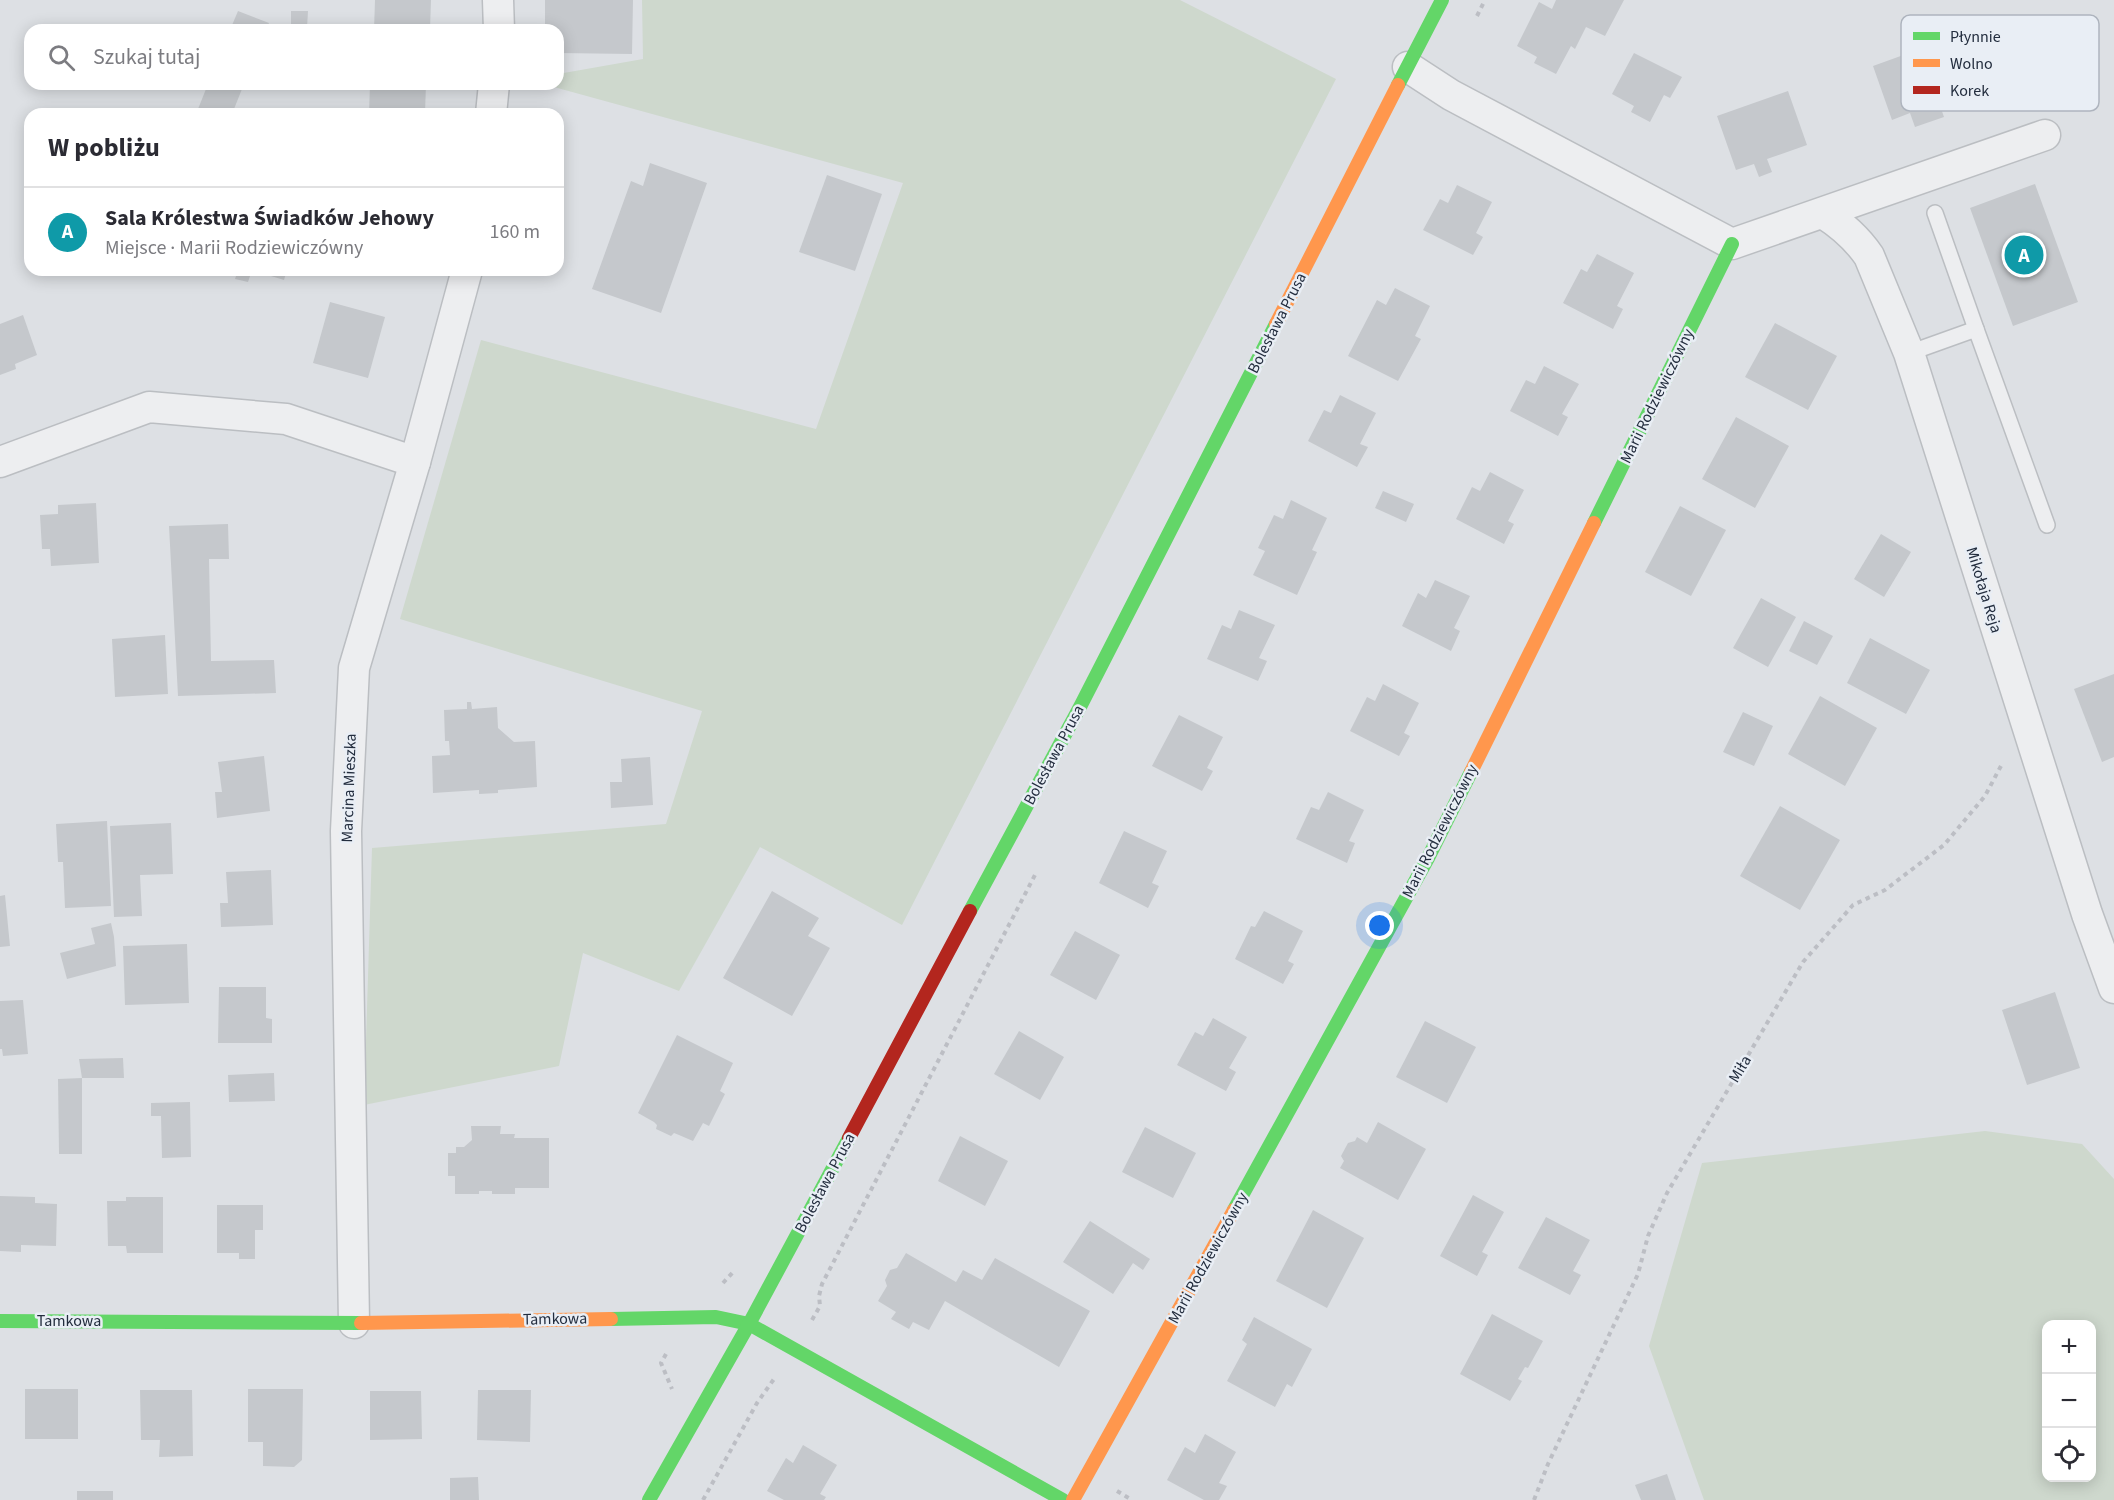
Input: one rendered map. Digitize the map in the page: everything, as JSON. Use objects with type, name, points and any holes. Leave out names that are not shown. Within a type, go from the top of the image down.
[{"type":"street","points":[[498,0],[499,24]]},
{"type":"street","name":"Bolesława Prusa","points":[[649,1500],[749,1324],[1081,705],[1442,0]]},
{"type":"street","points":[[1408,67],[1451,95],[1732,244],[2045,135]]},
{"type":"street","points":[[492,108],[493,90]]},
{"type":"street","name":"Mikołaja Reja","points":[[1823,213],[1844,227],[1869,256],[1910,353],[2087,914],[2114,988]]},
{"type":"street","name":"Marii Rodziewiczówny","points":[[1073,1500],[1428,858],[1732,244]]},
{"type":"street","name":"Marcina Mieszka","points":[[354,1323],[346,831],[354,668],[415,462],[465,276]]},
{"type":"street","points":[[0,462],[149,407],[286,419],[415,462]]},
{"type":"street","name":"Tamkowa","points":[[0,1321],[354,1323],[716,1317],[749,1324],[1064,1500]]},
{"type":"lane","points":[[1935,213],[2046,525]]},
{"type":"lane","points":[[1910,353],[1976,329]]},
{"type":"path","name":"Miła","points":[[1534,1500],[1548,1464],[1638,1274],[1648,1236],[1667,1193],[1803,962],[1853,905],[1886,890],[1944,845],[1985,796],[2004,761]]},
{"type":"path","points":[[722,1284],[737,1268]]},
{"type":"path","points":[[703,1500],[730,1452]]},
{"type":"shaded area","points":[[642,0],[1180,0],[1336,79],[902,925],[760,847],[679,991],[583,953],[559,1066],[364,1105],[372,848],[666,824],[702,711],[400,619],[481,340],[816,429],[903,183],[564,90],[564,73],[643,59]]},
{"type":"shaded area","points":[[1985,1131],[2082,1144],[2114,1179],[2114,1500],[1704,1500],[1649,1346],[1702,1163]]},
{"type":"building","points":[[375,0],[431,0],[430,24],[374,24]]},
{"type":"building","points":[[545,0],[633,0],[632,54],[564,53],[564,24],[545,24]]},
{"type":"building","points":[[1556,0],[1624,0],[1605,36],[1586,27],[1575,49],[1571,46],[1556,74],[1534,63],[1537,57],[1517,46],[1539,2],[1552,9]]},
{"type":"building","points":[[238,11],[269,23],[269,24],[233,24]]},
{"type":"building","points":[[291,11],[308,11],[307,24],[291,24]]},
{"type":"building","points":[[1634,53],[1682,77],[1670,98],[1664,95],[1650,122],[1631,112],[1634,106],[1612,94]]},
{"type":"building","points":[[1901,56],[1901,111],[1942,111],[1944,117],[1915,127],[1910,113],[1892,120],[1873,66]]},
{"type":"building","points":[[206,90],[242,90],[234,108],[198,108]]},
{"type":"building","points":[[370,90],[426,90],[425,108],[369,108]]},
{"type":"building","points":[[1788,91],[1807,145],[1767,159],[1772,172],[1759,177],[1754,164],[1736,170],[1717,116]]},
{"type":"building","points":[[650,163],[707,183],[661,313],[592,289],[631,181],[643,186]]},
{"type":"building","points":[[827,175],[882,194],[855,271],[799,252]]},
{"type":"building","points":[[2035,184],[2078,302],[2013,326],[1970,208]]},
{"type":"building","points":[[1457,185],[1492,202],[1476,233],[1483,237],[1473,255],[1423,230],[1440,199],[1448,203]]},
{"type":"building","points":[[1597,254],[1634,273],[1617,306],[1623,309],[1613,329],[1563,303],[1581,269],[1587,272]]},
{"type":"building","points":[[236,276],[250,276],[248,282],[235,279]]},
{"type":"building","points":[[271,276],[285,276],[284,280]]},
{"type":"building","points":[[1395,288],[1430,306],[1415,336],[1421,339],[1398,381],[1348,356],[1377,300],[1386,305]]},
{"type":"building","points":[[330,302],[385,317],[368,378],[313,363]]},
{"type":"building","points":[[23,315],[37,355],[15,364],[16,369],[0,375],[0,324]]},
{"type":"building","points":[[1775,323],[1837,356],[1808,410],[1745,377]]},
{"type":"building","points":[[1544,366],[1579,384],[1562,414],[1568,417],[1558,436],[1510,411],[1526,380],[1535,384]]},
{"type":"building","points":[[1340,395],[1376,413],[1360,444],[1368,447],[1357,467],[1308,441],[1324,410],[1331,413]]},
{"type":"building","points":[[1736,417],[1789,446],[1755,508],[1702,479]]},
{"type":"building","points":[[1490,472],[1524,490],[1508,521],[1514,524],[1504,544],[1456,519],[1472,487],[1480,491]]},
{"type":"building","points":[[1383,491],[1414,504],[1406,522],[1375,508]]},
{"type":"building","points":[[1291,500],[1327,518],[1312,550],[1317,552],[1297,595],[1253,575],[1265,551],[1258,548],[1274,515],[1283,519]]},
{"type":"building","points":[[96,503],[99,563],[51,566],[50,549],[42,549],[40,515],[58,514],[58,505]]},
{"type":"building","points":[[1680,506],[1726,530],[1691,596],[1645,572]]},
{"type":"building","points":[[228,524],[229,559],[209,559],[211,661],[274,660],[276,693],[178,696],[169,526]]},
{"type":"building","points":[[1881,534],[1911,552],[1884,597],[1854,579]]},
{"type":"building","points":[[1435,580],[1470,596],[1454,628],[1460,631],[1451,651],[1402,626],[1418,593],[1426,598]]},
{"type":"building","points":[[1761,598],[1796,617],[1768,667],[1733,648]]},
{"type":"building","points":[[1239,610],[1275,625],[1259,658],[1267,661],[1258,681],[1207,659],[1222,625],[1231,629]]},
{"type":"building","points":[[1804,621],[1833,636],[1817,665],[1789,651]]},
{"type":"building","points":[[165,635],[168,694],[115,697],[112,639]]},
{"type":"building","points":[[1870,638],[1930,670],[1906,714],[1847,683]]},
{"type":"building","points":[[2114,674],[2114,757],[2102,762],[2074,689]]},
{"type":"building","points":[[1383,684],[1419,703],[1404,733],[1410,736],[1399,756],[1350,731],[1367,697],[1375,701]]},
{"type":"building","points":[[1820,696],[1877,728],[1845,786],[1788,754]]},
{"type":"building","points":[[467,702],[471,702],[472,709],[497,707],[498,728],[514,742],[535,741],[537,787],[498,790],[498,793],[479,794],[479,790],[433,793],[432,756],[450,755],[449,741],[445,741],[444,710],[467,709]]},
{"type":"building","points":[[1743,712],[1773,726],[1754,766],[1723,752]]},
{"type":"building","points":[[1179,715],[1223,737],[1207,768],[1213,771],[1202,791],[1152,766]]},
{"type":"building","points":[[264,756],[270,811],[217,818],[215,792],[222,792],[218,762]]},
{"type":"building","points":[[650,757],[653,805],[611,808],[610,782],[622,782],[621,759]]},
{"type":"building","points":[[1328,792],[1364,810],[1349,841],[1355,843],[1347,863],[1296,839],[1311,807],[1319,810]]},
{"type":"building","points":[[1780,806],[1840,840],[1800,910],[1740,876]]},
{"type":"building","points":[[107,821],[111,906],[65,908],[63,862],[58,862],[56,824]]},
{"type":"building","points":[[171,823],[173,874],[140,875],[142,916],[114,917],[110,826]]},
{"type":"building","points":[[1124,831],[1167,851],[1152,883],[1159,886],[1148,908],[1099,883]]},
{"type":"building","points":[[271,870],[273,925],[221,927],[220,903],[228,903],[226,872]]},
{"type":"building","points":[[772,891],[819,918],[808,936],[830,948],[792,1016],[723,978]]},
{"type":"building","points":[[5,895],[10,946],[0,947],[0,896]]},
{"type":"building","points":[[1264,911],[1303,931],[1288,961],[1294,964],[1283,984],[1235,959],[1251,926],[1255,927]]},
{"type":"building","points":[[111,923],[116,966],[67,979],[60,953],[95,944],[91,928]]},
{"type":"building","points":[[1075,931],[1120,955],[1096,1000],[1050,975]]},
{"type":"building","points":[[187,944],[189,1003],[125,1005],[123,946]]},
{"type":"building","points":[[219,987],[266,987],[266,1018],[272,1019],[272,1043],[218,1043]]},
{"type":"building","points":[[2055,992],[2080,1068],[2027,1085],[2002,1010]]},
{"type":"building","points":[[23,1000],[28,1054],[3,1056],[2,1049],[0,1049],[0,1001]]},
{"type":"building","points":[[1213,1018],[1247,1037],[1229,1068],[1236,1072],[1226,1091],[1177,1065],[1195,1032],[1203,1036]]},
{"type":"building","points":[[1425,1021],[1476,1047],[1447,1103],[1396,1077]]},
{"type":"building","points":[[1019,1031],[1064,1057],[1040,1100],[994,1074]]},
{"type":"building","points":[[677,1035],[733,1063],[720,1091],[725,1094],[709,1126],[703,1123],[693,1141],[674,1133],[671,1136],[656,1129],[657,1125],[654,1122],[638,1113]]},
{"type":"building","points":[[123,1058],[124,1078],[82,1078],[79,1059]]},
{"type":"building","points":[[274,1073],[275,1101],[229,1102],[228,1075]]},
{"type":"building","points":[[82,1078],[82,1154],[59,1154],[58,1079]]},
{"type":"building","points":[[190,1102],[191,1157],[162,1158],[161,1116],[151,1116],[151,1103]]},
{"type":"building","points":[[1378,1122],[1426,1149],[1398,1200],[1340,1168],[1344,1161],[1341,1156],[1348,1143],[1355,1141],[1357,1137],[1367,1143]]},
{"type":"building","points":[[471,1126],[501,1126],[500,1134],[515,1134],[514,1138],[549,1138],[549,1188],[515,1188],[515,1194],[492,1194],[492,1191],[479,1191],[479,1194],[455,1194],[455,1176],[448,1176],[448,1153],[456,1153],[456,1147],[464,1147],[472,1140]]},
{"type":"building","points":[[1145,1127],[1196,1153],[1173,1198],[1122,1172]]},
{"type":"building","points":[[960,1136],[1008,1161],[985,1206],[938,1181]]},
{"type":"building","points":[[1473,1195],[1504,1212],[1482,1252],[1488,1255],[1477,1276],[1440,1256]]},
{"type":"building","points":[[0,1196],[35,1197],[35,1203],[57,1204],[56,1246],[21,1245],[21,1252],[0,1251]]},
{"type":"building","points":[[126,1197],[163,1197],[163,1253],[127,1253],[126,1246],[108,1246],[107,1201],[126,1201]]},
{"type":"building","points":[[217,1205],[263,1205],[263,1230],[255,1230],[255,1259],[239,1259],[239,1253],[217,1253]]},
{"type":"building","points":[[1313,1210],[1364,1238],[1327,1308],[1276,1281]]},
{"type":"building","points":[[1546,1217],[1590,1240],[1573,1271],[1581,1275],[1570,1295],[1518,1268]]},
{"type":"building","points":[[1090,1221],[1150,1259],[1143,1270],[1133,1263],[1113,1294],[1063,1262]]},
{"type":"building","points":[[906,1253],[956,1282],[963,1270],[982,1280],[995,1258],[1090,1311],[1059,1367],[945,1301],[929,1330],[913,1322],[909,1329],[891,1319],[896,1312],[878,1301],[887,1286],[885,1280],[890,1270],[897,1268]]},
{"type":"building","points":[[1492,1314],[1543,1341],[1528,1368],[1525,1367],[1518,1379],[1522,1381],[1510,1401],[1460,1374]]},
{"type":"building","points":[[1254,1317],[1312,1349],[1292,1387],[1287,1384],[1275,1407],[1227,1381],[1247,1344],[1242,1340]]},
{"type":"building","points":[[25,1389],[78,1389],[78,1439],[25,1439]]},
{"type":"building","points":[[248,1389],[303,1389],[302,1460],[294,1467],[263,1466],[263,1442],[248,1442]]},
{"type":"building","points":[[140,1390],[192,1390],[193,1456],[159,1457],[160,1440],[141,1440]]},
{"type":"building","points":[[478,1390],[531,1390],[530,1442],[477,1440]]},
{"type":"building","points":[[370,1391],[421,1391],[422,1439],[370,1440]]},
{"type":"building","points":[[1205,1434],[1236,1452],[1219,1483],[1227,1486],[1219,1500],[1204,1500],[1167,1480],[1185,1447],[1195,1453]]},
{"type":"building","points":[[803,1445],[837,1465],[820,1494],[826,1497],[824,1500],[784,1500],[767,1491],[786,1458],[793,1463]]},
{"type":"building","points":[[1667,1474],[1676,1500],[1641,1500],[1635,1485]]},
{"type":"building","points":[[478,1477],[479,1500],[450,1500],[450,1478]]},
{"type":"building","points":[[77,1491],[113,1491],[113,1500],[77,1500]]},
{"type":"traffic: fast","points":[[1398,85],[1442,0]]},
{"type":"traffic: fast","points":[[1594,523],[1732,244]]},
{"type":"traffic: fast","points":[[970,911],[1081,705],[1276,324]]},
{"type":"traffic: fast","points":[[1234,1210],[1428,858],[1471,772]]},
{"type":"traffic: fast","points":[[649,1500],[749,1324],[849,1138]]},
{"type":"traffic: fast","points":[[611,1319],[716,1317],[749,1324],[1063,1500]]},
{"type":"traffic: fast","points":[[0,1321],[361,1323]]},
{"type":"traffic: slow","points":[[1276,324],[1398,85]]},
{"type":"traffic: slow","points":[[1471,772],[1594,523]]},
{"type":"traffic: slow","points":[[1073,1500],[1234,1210]]},
{"type":"traffic: slow","points":[[361,1323],[611,1319]]},
{"type":"traffic: jam","points":[[849,1138],[970,911]]},
{"type":"place","name":"Sala Królestwa Świadków Jehowy","points":[[2024,255]]}]
